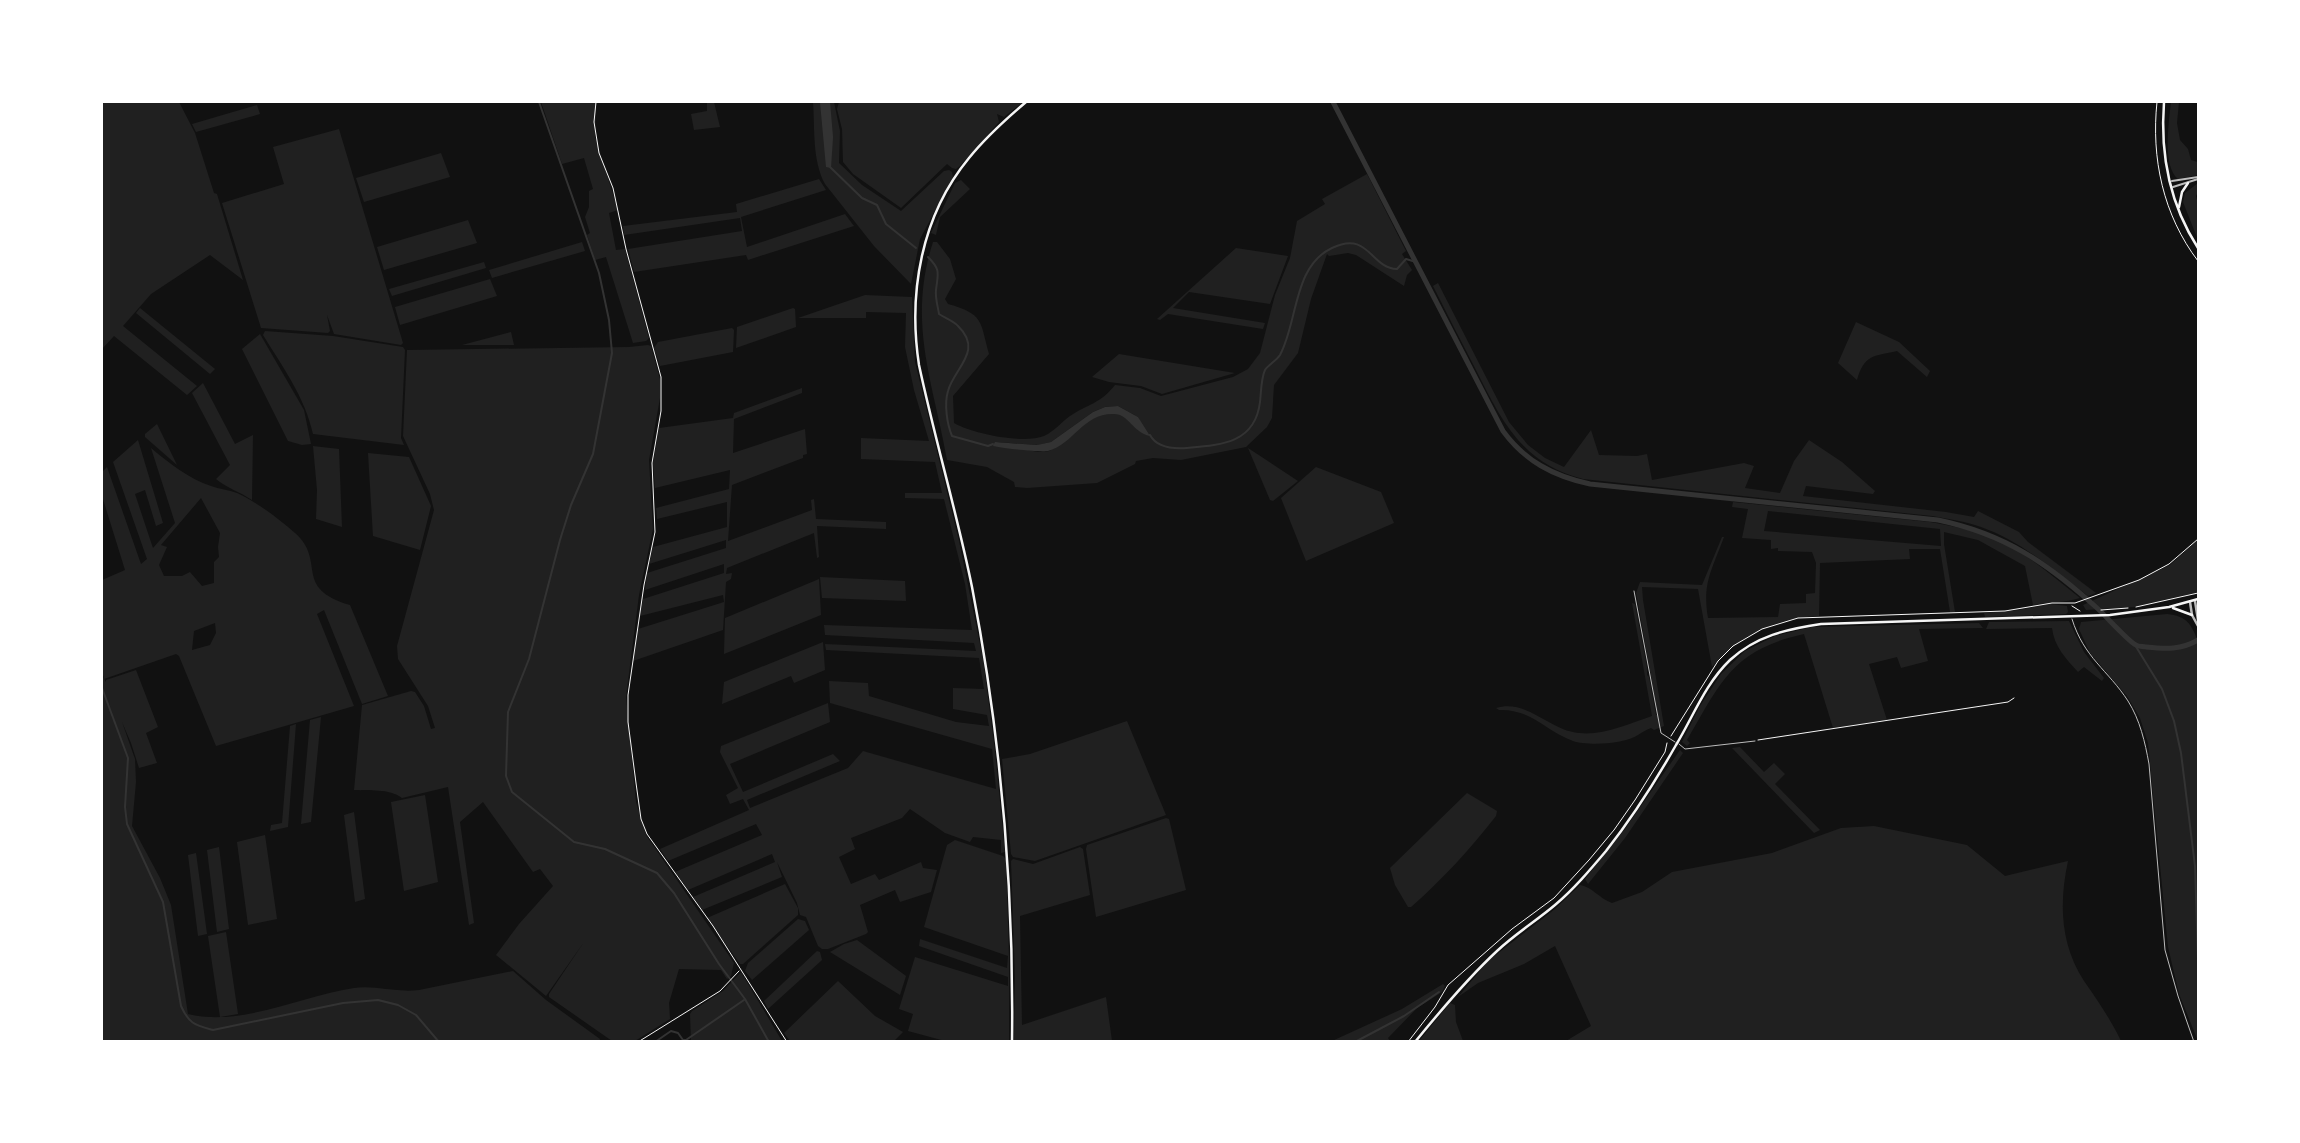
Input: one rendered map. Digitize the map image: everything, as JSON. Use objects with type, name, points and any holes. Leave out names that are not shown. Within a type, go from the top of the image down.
[{"type":"main road","points":[[1012,1041],[1013,978],[1008,856],[986,664],[964,549],[919,365],[914,310],[916,283],[927,235],[950,186],[986,138],[1026,102]]},
{"type":"main road","points":[[2164,102],[2163,144],[2170,188],[2178,211],[2199,248]]},
{"type":"main road","points":[[2178,211],[2182,192],[2188,183]]},
{"type":"main road","points":[[1415,1041],[1472,975],[1499,949],[1568,893],[1604,852],[1637,808],[1678,743],[1706,690],[1718,673],[1742,650],[1776,632],[1821,624],[2071,617],[2169,607],[2194,601]]},
{"type":"main road","points":[[2169,607],[2192,615]]},
{"type":"street","points":[[2199,112],[2199,118]]},
{"type":"street","points":[[2169,182],[2199,178]]},
{"type":"street","points":[[2170,188],[2199,178]]},
{"type":"street","points":[[2194,601],[2192,615],[2199,626]]},
{"type":"street","points":[[2194,601],[2199,620]]},
{"type":"lane","points":[[1634,591],[1661,733],[1685,749],[1755,741]]},
{"type":"lane","points":[[2071,617],[2088,655],[2126,698],[2144,736],[2149,764],[2165,950],[2194,1041]]},
{"type":"path","points":[[596,102],[594,122],[599,153],[613,188],[626,249],[661,377],[661,411],[652,463],[655,532],[628,695],[628,722],[641,819],[647,834],[787,1041]]},
{"type":"path","points":[[1408,1041],[1435,1007],[1448,985],[1512,929],[1554,898],[1589,860],[1614,830],[1646,783],[1702,684],[1725,653],[1747,637],[1798,618],[2005,611],[2052,603],[2070,604],[2138,580],[2169,564],[2199,539]]},
{"type":"path","points":[[2101,610],[2110,612],[2199,593]]},
{"type":"path","points":[[2070,604],[2082,612]]},
{"type":"path","points":[[1755,741],[2008,702],[2014,698]]},
{"type":"path","points":[[638,1041],[720,991],[741,970]]},
{"type":"shaded area","points":[[102,102],[179,102],[195,133],[214,193],[217,194],[243,280],[210,255],[151,294],[123,326],[197,386],[187,395],[114,336],[102,349]]},
{"type":"shaded area","points":[[541,102],[596,102],[595,137],[618,210],[609,213],[616,250],[625,249],[649,338],[646,341],[633,343],[606,257],[595,260],[587,235],[590,233],[585,217],[589,207],[589,191],[593,189],[584,158],[562,164]]},
{"type":"shaded area","points":[[707,102],[714,102],[720,127],[694,130],[691,114],[707,111]]},
{"type":"shaded area","points":[[813,102],[834,102],[840,131],[839,163],[862,185],[901,211],[944,171],[952,172],[953,177],[920,239],[911,284],[874,246],[825,184],[816,155]]},
{"type":"shaded area","points":[[820,102],[830,102],[833,137],[831,168],[826,167]]},
{"type":"shaded area","points":[[839,102],[1023,102],[1004,117],[997,114],[999,122],[960,166],[956,169],[947,164],[901,208],[853,174],[843,162],[842,129],[837,109]]},
{"type":"shaded area","points":[[2171,102],[2179,102],[2177,123],[2180,140],[2188,149],[2191,160],[2198,162],[2198,175],[2178,179],[2173,173],[2168,154]]},
{"type":"shaded area","points":[[257,105],[260,114],[196,132],[192,124]]},
{"type":"shaded area","points":[[339,129],[403,343],[401,345],[334,334],[327,315],[330,331],[328,333],[261,328],[222,203],[284,184],[273,147]]},
{"type":"shaded area","points":[[441,153],[450,177],[364,202],[356,178]]},
{"type":"shaded area","points":[[1367,174],[1406,251],[1402,254],[1412,270],[1407,275],[1404,286],[1356,255],[1327,254],[1311,299],[1298,353],[1274,385],[1272,418],[1267,427],[1246,447],[1181,460],[1153,458],[1136,461],[1135,464],[1097,483],[1027,488],[1015,487],[1014,482],[987,467],[947,460],[922,326],[922,299],[933,242],[937,242],[950,259],[956,279],[945,299],[948,304],[968,311],[979,320],[989,354],[953,396],[954,423],[998,437],[1035,438],[1051,432],[1070,416],[1104,396],[1115,385],[1140,388],[1161,396],[1233,377],[1248,369],[1260,353],[1275,295],[1290,258],[1297,221],[1325,204],[1322,199]],"holes":[[[1118,406],[1138,417],[1146,435],[1121,414],[1111,412],[1092,419],[1049,451],[1030,451],[995,442],[1038,445],[1051,442],[1093,412],[1105,407]]]},
{"type":"shaded area","points":[[819,179],[826,190],[741,217],[747,247],[845,214],[854,226],[748,260],[746,255],[634,272],[628,249],[742,231],[740,218],[624,235],[623,226],[737,212],[736,204]]},
{"type":"shaded area","points":[[961,180],[970,189],[940,217],[936,235],[931,233],[955,183]]},
{"type":"shaded area","points":[[2198,183],[2198,240],[2183,202],[2185,193]]},
{"type":"shaded area","points":[[468,220],[477,243],[384,270],[377,247]]},
{"type":"shaded area","points":[[582,242],[585,251],[492,278],[489,270]]},
{"type":"shaded area","points":[[1236,248],[1288,256],[1270,304],[1189,292],[1173,308],[1265,323],[1263,329],[1168,314],[1160,320],[1157,319]]},
{"type":"shaded area","points":[[484,262],[486,268],[392,296],[389,289]]},
{"type":"shaded area","points":[[490,279],[497,296],[400,325],[395,307]]},
{"type":"shaded area","points":[[1438,283],[1509,422],[1528,445],[1545,458],[1564,467],[1591,430],[1599,455],[1647,454],[1652,480],[1744,463],[1754,466],[1745,488],[1780,493],[1794,461],[1809,440],[1842,462],[1875,491],[1873,494],[1806,486],[1803,496],[1974,517],[1978,511],[2019,532],[2028,542],[2096,593],[2088,596],[2010,540],[1963,522],[1932,516],[1583,479],[1562,472],[1529,451],[1505,422],[1433,286]]},
{"type":"shaded area","points":[[865,295],[912,297],[915,362],[959,541],[983,659],[1005,852],[1001,853],[1001,840],[973,837],[970,842],[945,833],[910,809],[902,818],[851,838],[855,849],[839,857],[851,884],[875,874],[879,880],[921,862],[923,868],[937,870],[931,892],[900,902],[895,890],[860,905],[868,932],[822,949],[818,946],[806,917],[800,915],[777,862],[782,877],[702,910],[693,897],[775,862],[772,854],[688,890],[675,872],[762,835],[756,824],[668,861],[660,849],[749,810],[743,799],[730,804],[726,795],[738,788],[720,752],[721,746],[828,703],[830,722],[730,764],[743,792],[833,754],[840,761],[747,800],[750,808],[848,768],[863,751],[996,789],[992,749],[830,703],[829,681],[868,683],[869,696],[956,722],[989,726],[987,715],[953,709],[953,688],[984,689],[979,658],[826,650],[825,644],[976,651],[974,643],[825,635],[824,625],[972,630],[965,584],[944,499],[905,498],[905,493],[942,493],[935,462],[861,459],[861,438],[929,441],[905,347],[906,313],[866,312],[866,318],[798,318]]},
{"type":"shaded area","points":[[140,308],[215,369],[210,374],[136,313]]},
{"type":"shaded area","points":[[793,308],[796,327],[736,348],[737,327]]},
{"type":"shaded area","points":[[1856,322],[1899,342],[1930,371],[1927,377],[1897,351],[1866,361],[1857,380],[1838,363]]},
{"type":"shaded area","points":[[732,328],[733,352],[660,366],[654,348],[658,342]]},
{"type":"shaded area","points":[[265,331],[333,336],[403,347],[401,438],[404,445],[313,434],[299,395],[263,335]]},
{"type":"shaded area","points":[[511,332],[514,345],[462,345]]},
{"type":"shaded area","points":[[260,334],[304,410],[311,444],[302,445],[288,441],[242,349]]},
{"type":"shaded area","points":[[651,346],[660,379],[660,398],[649,460],[653,529],[639,595],[626,697],[636,802],[646,835],[734,963],[731,976],[727,979],[721,970],[679,969],[669,1003],[670,1019],[635,1041],[612,1041],[549,997],[584,942],[546,996],[496,955],[553,886],[540,869],[533,872],[483,802],[460,822],[474,923],[469,925],[448,787],[402,798],[385,791],[354,790],[362,705],[415,692],[424,706],[431,729],[435,728],[428,706],[398,659],[397,646],[434,510],[430,494],[403,436],[407,350]]},
{"type":"shaded area","points":[[1119,354],[1235,373],[1162,394],[1141,386],[1092,377]]},
{"type":"shaded area","points":[[203,383],[235,444],[253,435],[252,500],[216,479],[230,465],[192,393]]},
{"type":"shaded area","points":[[802,388],[802,393],[734,419],[733,453],[805,429],[807,454],[803,455],[803,458],[732,485],[728,541],[812,510],[811,500],[814,499],[816,519],[886,522],[886,529],[817,526],[817,558],[814,533],[727,568],[726,574],[732,573],[731,579],[726,582],[723,630],[633,661],[638,629],[724,602],[723,595],[640,616],[643,599],[724,573],[724,564],[645,590],[647,573],[726,548],[726,540],[649,564],[653,547],[727,527],[727,502],[657,519],[656,508],[729,489],[730,470],[655,488],[653,463],[659,428],[733,418],[734,413]]},
{"type":"shaded area","points":[[1118,406],[1138,417],[1150,436],[1139,431],[1124,417],[1114,414],[1094,418],[1065,442],[1048,451],[993,446],[995,442],[1037,445],[1051,442],[1093,412]]},
{"type":"shaded area","points":[[157,424],[177,465],[145,437]]},
{"type":"shaded area","points":[[138,440],[163,523],[156,526],[145,490],[135,494],[153,548],[175,523],[151,448],[187,475],[245,497],[295,533],[309,554],[321,591],[350,605],[388,696],[362,704],[324,610],[317,614],[354,706],[216,746],[176,654],[104,679],[102,580],[125,570],[102,496],[102,472],[107,467],[141,564],[147,559],[113,462]],"holes":[[[201,498],[220,533],[219,557],[214,562],[214,583],[202,586],[190,572],[182,576],[164,576],[159,565],[167,547],[161,545]],[[215,623],[216,633],[210,645],[192,650],[194,631]]]},
{"type":"shaded area","points":[[313,446],[339,449],[342,527],[316,519],[317,490]]},
{"type":"shaded area","points":[[1248,448],[1298,481],[1273,501],[1270,500]]},
{"type":"shaded area","points":[[368,453],[409,457],[431,506],[420,550],[373,536]]},
{"type":"shaded area","points":[[1316,467],[1381,492],[1394,523],[1306,561],[1281,498]]},
{"type":"shaded area","points":[[1733,502],[1930,522],[1970,530],[2017,550],[2080,598],[2033,605],[2025,566],[1978,540],[1944,532],[1955,612],[1950,612],[1940,549],[1909,549],[1910,559],[1820,563],[1819,616],[1789,620],[1761,630],[1735,645],[1712,667],[1698,589],[1642,587],[1664,726],[1654,730],[1651,728],[1624,740],[1588,743],[1563,737],[1521,713],[1496,708],[1517,707],[1563,729],[1583,733],[1613,729],[1652,716],[1632,603],[1635,604],[1647,675],[1658,715],[1636,593],[1640,582],[1702,585],[1722,537],[1707,586],[1708,618],[1778,617],[1780,604],[1806,603],[1806,594],[1815,593],[1816,563],[1812,552],[1778,551],[1778,548],[1771,549],[1771,540],[1742,538],[1748,509],[1732,507]],"holes":[[[1768,511],[1940,529],[1941,546],[1764,531]]]},
{"type":"shaded area","points":[[2198,539],[2198,592],[2135,607],[2086,610],[2083,605],[2170,565]]},
{"type":"shaded area","points":[[820,577],[905,581],[906,601],[822,598]]},
{"type":"shaded area","points":[[819,579],[821,615],[724,654],[725,618]]},
{"type":"shaded area","points":[[2050,604],[2067,606],[2068,612],[1985,617],[1984,613],[2019,610]]},
{"type":"shaded area","points":[[2167,614],[2187,622],[2198,641],[2198,1041],[2179,994],[2168,947],[2148,743],[2140,718],[2127,696],[2090,653],[2079,629],[2081,622]]},
{"type":"shaded area","points":[[2069,621],[2084,652],[2104,678],[2102,681],[2084,667],[2078,672],[2058,646],[2052,628],[1986,629],[1989,622]]},
{"type":"shaded area","points":[[1979,623],[1983,628],[1919,629],[1928,661],[1901,668],[1897,657],[1869,664],[1887,720],[1833,728],[1804,634],[1760,649],[1731,671],[1687,740],[1690,743],[1687,746],[1682,742],[1700,706],[1721,674],[1745,651],[1775,636],[1812,627]]},
{"type":"shaded area","points":[[823,642],[825,670],[794,683],[791,676],[722,704],[724,682]]},
{"type":"shaded area","points":[[136,670],[158,727],[146,733],[157,763],[139,768],[122,722],[135,759],[132,826],[171,905],[188,1014],[229,1017],[354,988],[419,990],[513,971],[546,1000],[600,1039],[599,1041],[102,1041],[102,675],[106,682]]},
{"type":"shaded area","points":[[321,717],[311,822],[301,824],[310,720]]},
{"type":"shaded area","points":[[1127,721],[1166,815],[1035,861],[1013,857],[1002,759],[1030,754]]},
{"type":"shaded area","points":[[296,724],[288,827],[270,831],[271,825],[282,823],[290,726]]},
{"type":"shaded area","points":[[1740,747],[1764,772],[1774,763],[1785,774],[1775,784],[1820,830],[1814,833],[1732,748]]},
{"type":"shaded area","points":[[1680,750],[1683,753],[1625,838],[1588,884],[1585,879],[1625,829]]},
{"type":"shaded area","points":[[1467,793],[1497,811],[1496,816],[1445,875],[1408,907],[1395,885],[1390,868]]},
{"type":"shaded area","points":[[425,795],[438,882],[404,891],[391,802]]},
{"type":"shaded area","points":[[354,812],[365,899],[355,902],[344,815]]},
{"type":"shaded area","points":[[1169,819],[1186,890],[1096,917],[1087,845]]},
{"type":"shaded area","points":[[1874,826],[1967,845],[2005,876],[2068,861],[2063,908],[2070,953],[2121,1041],[1566,1041],[1591,1026],[1555,946],[1524,964],[1478,983],[1458,997],[1488,961],[1555,909],[1580,885],[1612,903],[1642,892],[1672,872],[1772,853],[1841,828]]},
{"type":"shaded area","points":[[265,835],[277,919],[248,925],[237,842]]},
{"type":"shaded area","points":[[955,840],[1006,859],[1009,956],[1009,1041],[945,1041],[908,1031],[913,1014],[899,1009],[915,957],[1008,986],[1008,977],[919,946],[920,939],[1007,968],[1008,956],[924,927],[947,845]]},
{"type":"shaded area","points":[[219,847],[229,929],[217,932],[207,850]]},
{"type":"shaded area","points":[[1080,847],[1083,849],[1090,895],[1020,916],[1022,1025],[1106,997],[1112,1041],[1014,1041],[1011,861],[1013,859],[1033,864]]},
{"type":"shaded area","points":[[196,853],[207,934],[198,936],[188,855]]},
{"type":"shaded area","points":[[785,884],[798,908],[798,915],[740,964],[707,918]]},
{"type":"shaded area","points":[[798,919],[805,921],[809,930],[752,980],[745,971],[748,963]]},
{"type":"shaded area","points":[[226,932],[238,1014],[220,1017],[208,936]]},
{"type":"shaded area","points":[[857,940],[906,976],[900,995],[830,952]]},
{"type":"shaded area","points":[[817,951],[820,952],[822,960],[768,1009],[764,1001]]},
{"type":"shaded area","points":[[741,972],[782,1041],[691,1041],[692,1011],[723,991]]},
{"type":"shaded area","points":[[838,981],[875,1016],[903,1032],[894,1041],[790,1041],[784,1033]]},
{"type":"shaded area","points":[[1443,984],[1445,986],[1442,992],[1417,1008],[1388,1038],[1390,1041],[1332,1041],[1402,1009]]},
{"type":"shaded area","points":[[1450,1003],[1455,1005],[1456,1022],[1463,1041],[1419,1041]]},
{"type":"waterway","points":[[539,102],[599,273],[609,320],[612,353],[593,454],[571,505],[529,659],[508,712],[506,776],[512,792],[574,842],[605,849],[657,873],[674,893],[719,964],[745,999],[769,1042]]},
{"type":"waterway","points":[[1333,102],[1503,431],[1521,451],[1541,466],[1564,477],[1590,484],[1938,520],[1962,526],[2005,542],[2042,564],[2079,592],[2137,646],[2173,648],[2198,640]]},
{"type":"waterway","points":[[830,167],[862,198],[877,205],[886,224],[916,248]]},
{"type":"waterway","points":[[1150,435],[1161,445],[1182,448],[1224,443],[1244,434],[1257,416],[1265,370],[1280,355],[1303,281],[1319,256],[1332,248],[1354,244],[1362,246],[1388,267],[1397,269],[1406,259],[1416,262]]},
{"type":"waterway","points":[[928,257],[938,272],[936,293],[939,314],[956,324],[968,343],[965,359],[947,396],[950,431],[952,436],[988,446],[993,444]]},
{"type":"waterway","points":[[2135,645],[2162,689],[2174,721],[2181,753],[2195,866],[2198,959]]},
{"type":"waterway","points":[[102,688],[128,758],[125,807],[127,824],[163,902],[181,1006],[187,1017],[197,1025],[213,1030],[343,1003],[378,1000],[398,1005],[416,1015],[439,1042]]},
{"type":"waterway","points":[[1355,1042],[1404,1016],[1439,992]]},
{"type":"waterway","points":[[655,1042],[671,1031],[686,1040],[744,1000]]}]
